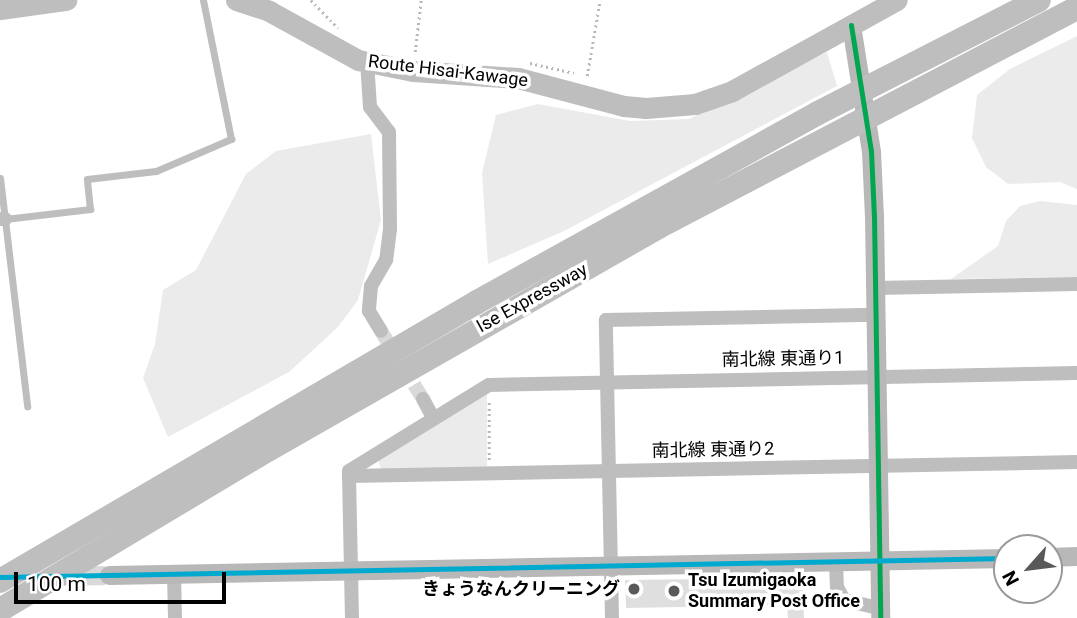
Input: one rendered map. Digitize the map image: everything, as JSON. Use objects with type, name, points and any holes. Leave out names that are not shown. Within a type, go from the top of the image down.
[{"type":"highway","name":"Ise Expressway","points":[[1006,30],[1039,0]]},
{"type":"highway","name":"Ise Expressway","points":[[0,581],[477,302],[1006,30],[1077,8]]},
{"type":"highway","name":"Ise Expressway","points":[[0,610],[823,124]]},
{"type":"main road","points":[[0,9],[65,0]]},
{"type":"main road","name":"Route Hisai-Kawage","points":[[236,0],[367,61],[413,71],[518,78],[624,106],[663,107],[695,104],[732,91],[897,0]]},
{"type":"street","points":[[836,561],[837,587],[844,600],[880,613],[876,288],[871,150],[851,25]]},
{"type":"street","points":[[367,61],[370,107],[389,132],[390,229],[386,260],[371,286],[369,311],[381,331]]},
{"type":"street","points":[[876,288],[1077,284]]},
{"type":"street","points":[[612,618],[606,320],[876,315]]},
{"type":"street","name":"南北線 東通り1","points":[[489,384],[1077,373]]},
{"type":"street","points":[[352,618],[349,471],[489,384]]},
{"type":"street","points":[[423,398],[433,418]]},
{"type":"street","name":"南北線 東通り2","points":[[349,476],[1077,462]]},
{"type":"street","points":[[109,575],[993,558]]},
{"type":"street","points":[[174,574],[174,618]]},
{"type":"lane","points":[[2,219],[90,209],[87,179],[156,171],[231,139],[203,0]]},
{"type":"lane","points":[[0,178],[2,219],[27,406]]},
{"type":"path","points":[[415,56],[421,0]]},
{"type":"path","points":[[587,76],[600,0]]},
{"type":"path","points":[[489,384],[489,474]]},
{"type":"shaded area","points":[[1077,36],[1077,189],[1060,182],[1008,184],[986,167],[972,138],[977,95],[1010,69]]},
{"type":"shaded area","points":[[827,52],[837,86],[564,231],[488,264],[482,173],[496,115],[538,104],[630,121],[689,119]]},
{"type":"shaded area","points":[[371,134],[381,220],[358,300],[338,327],[289,372],[168,437],[143,378],[155,344],[163,290],[196,270],[246,174],[276,151]]},
{"type":"shaded area","points":[[1040,201],[1077,205],[1077,277],[951,279],[998,246],[1006,221],[1020,206]]},
{"type":"shaded area","points":[[487,392],[487,467],[381,469],[378,459]]},
{"type":"building","points":[[777,578],[777,584],[795,584],[796,590],[803,590],[804,618],[788,618],[787,605],[626,608],[625,580]]},
{"type":"tunnel","points":[[381,331],[423,399]]},
{"type":"tunnel","points":[[57,576],[109,575]]},
{"type":"transit line","points":[[851,25],[871,151],[880,618]]},
{"type":"transit line","points":[[0,577],[993,558]]},
{"type":"place","name":"きょうなんクリーニング","points":[[634,589]]},
{"type":"place","name":"Tsu Izumigaoka Summary Post Office","points":[[674,591]]}]
